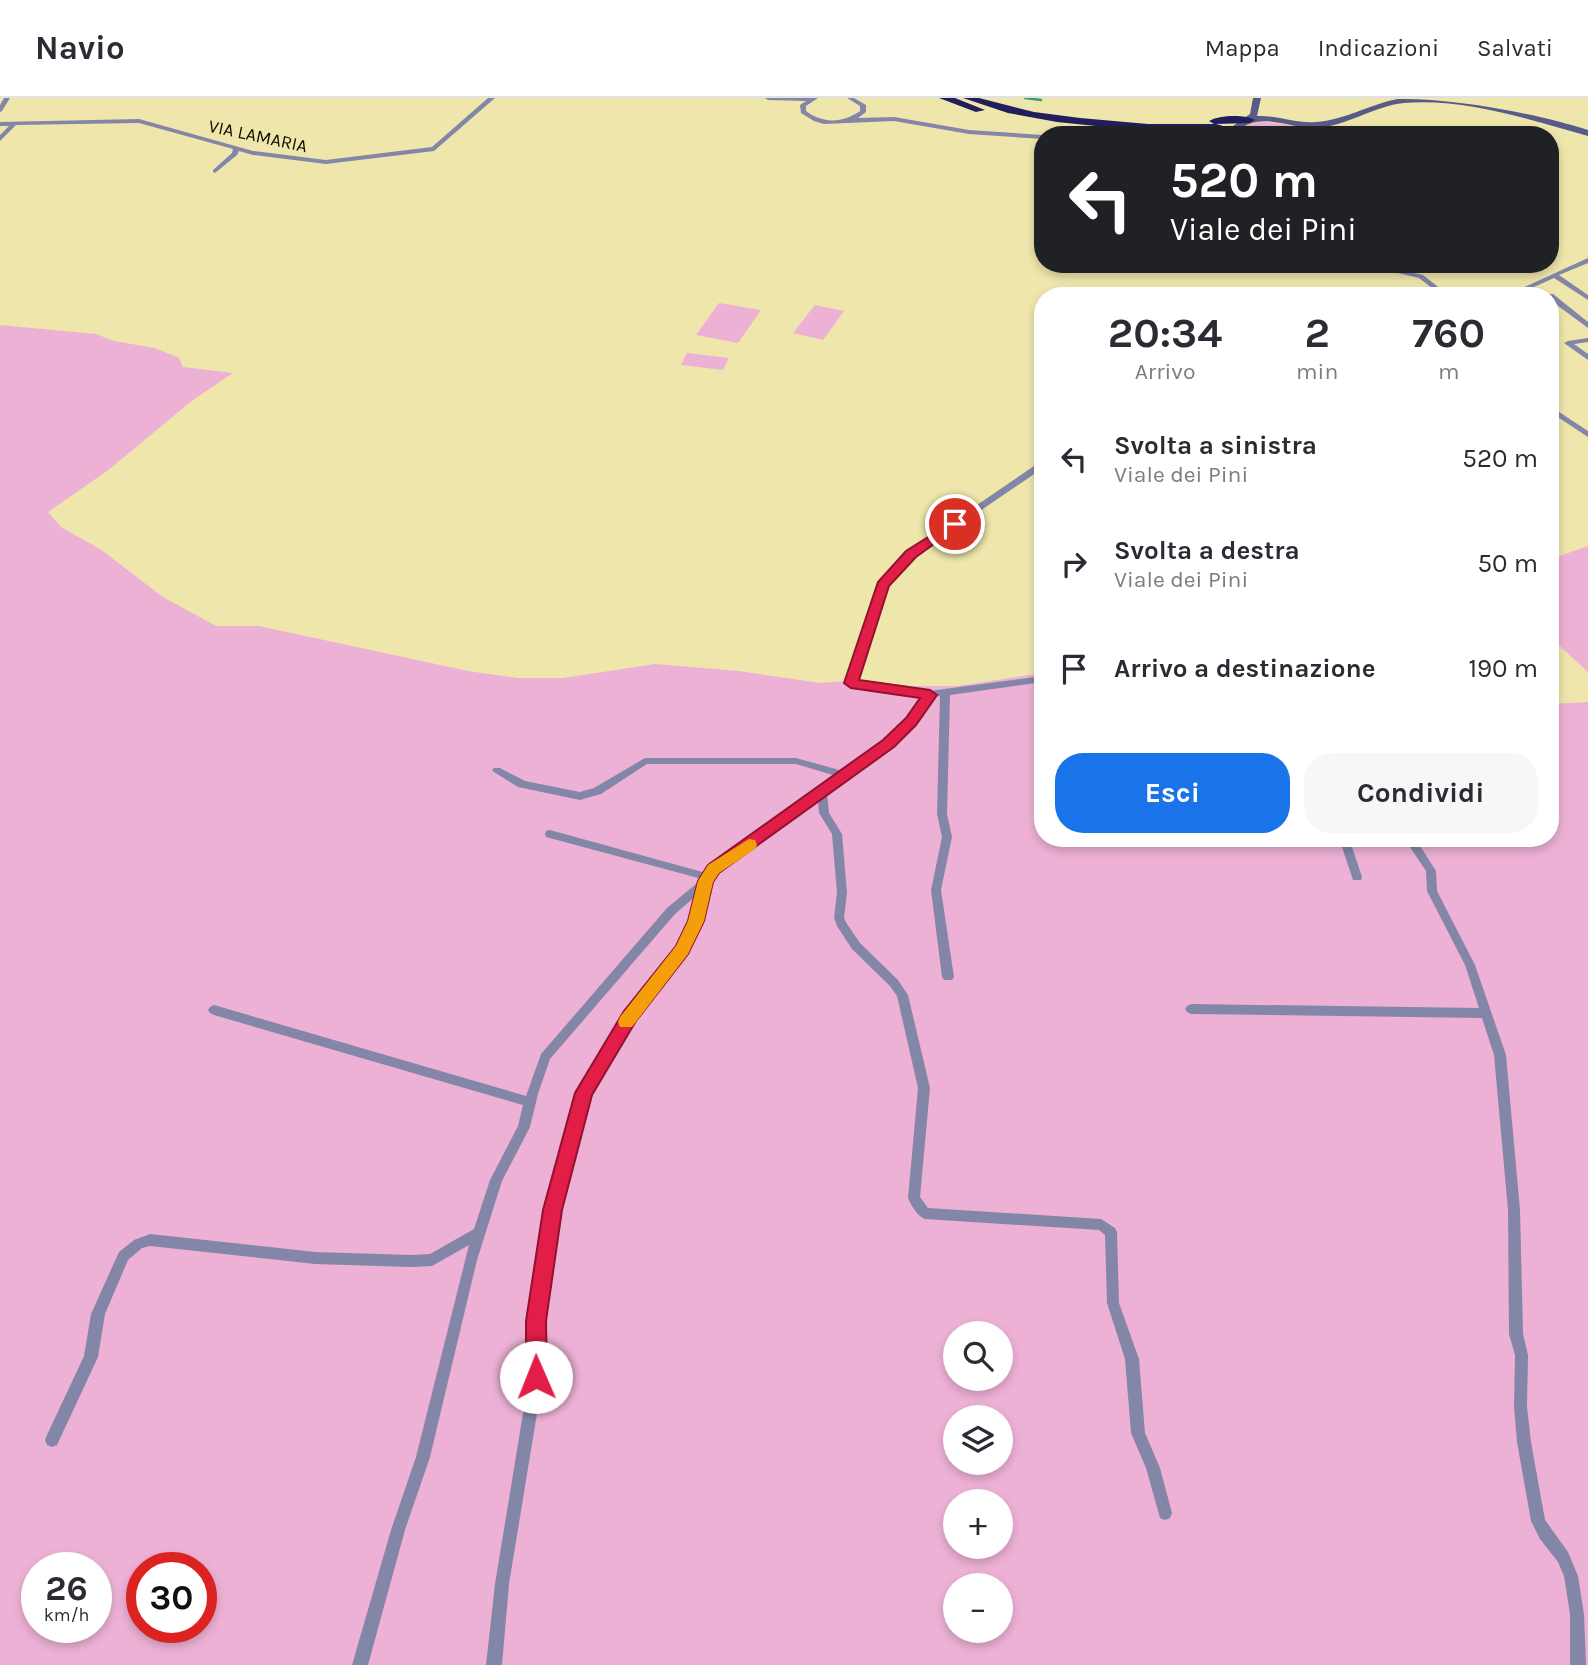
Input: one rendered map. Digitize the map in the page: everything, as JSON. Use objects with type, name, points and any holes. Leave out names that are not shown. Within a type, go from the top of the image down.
[{"type":"highway","points":[[944,98],[994,113],[1074,126]]},
{"type":"highway","points":[[968,98],[1012,111],[1082,123],[1155,126]]},
{"type":"highway","points":[[982,98],[1030,110],[1173,120],[1248,120]]},
{"type":"highway","points":[[999,98],[1062,111]]},
{"type":"street","points":[[0,110],[7,98]]},
{"type":"street","name":"VIA LAMARIA","points":[[0,124],[139,121],[236,149],[318,162],[434,149],[492,98]]},
{"type":"street","points":[[768,98],[813,99]]},
{"type":"street","points":[[850,98],[894,119]]},
{"type":"street","points":[[1256,102],[1261,113],[1272,118],[1317,125],[1406,100],[1449,98],[1509,107],[1588,134]]},
{"type":"street","points":[[803,112],[803,105],[813,99]]},
{"type":"street","points":[[779,100],[817,120],[894,119],[969,132],[1034,136]]},
{"type":"street","points":[[1248,120],[1256,102]]},
{"type":"street","points":[[848,120],[859,116],[863,105]]},
{"type":"street","points":[[1238,126],[1248,120],[1272,118]]},
{"type":"street","points":[[1291,123],[1295,126]]},
{"type":"street","points":[[0,139],[13,125]]},
{"type":"street","points":[[215,171],[235,154],[236,149]]},
{"type":"street","points":[[1528,287],[1586,263]]},
{"type":"street","points":[[1406,273],[1421,276],[1435,287]]},
{"type":"street","points":[[1554,275],[1588,298]]},
{"type":"street","points":[[1535,284],[1539,287]]},
{"type":"street","points":[[1559,303],[1588,326]]},
{"type":"street","points":[[1588,340],[1568,343],[1588,358]]},
{"type":"street","points":[[1559,414],[1588,435]]},
{"type":"street","points":[[1034,470],[911,554],[882,585],[851,683],[930,695],[1034,680]]},
{"type":"street","points":[[945,694],[942,814],[947,837],[936,890],[948,977]]},
{"type":"street","points":[[494,1665],[502,1584],[536,1377],[536,1321],[541,1282],[562,1168],[584,1093],[630,1016],[682,950],[696,921],[707,879],[713,869],[846,776],[888,743],[911,721],[930,695]]},
{"type":"street","points":[[497,771],[522,784],[574,796],[597,791],[645,761],[796,761],[846,776]]},
{"type":"street","points":[[822,793],[824,813],[832,821],[837,834],[842,893],[839,918],[847,935],[894,983],[902,995],[924,1088],[914,1198],[925,1213],[1101,1225],[1111,1232],[1113,1303],[1132,1359],[1138,1433],[1153,1468],[1165,1513]]},
{"type":"street","points":[[550,834],[707,879]]},
{"type":"street","points":[[1346,847],[1357,877]]},
{"type":"street","points":[[1415,847],[1431,871],[1432,891],[1469,965],[1500,1055],[1511,1163],[1516,1334],[1523,1352],[1519,1386],[1521,1419],[1538,1524],[1567,1565],[1572,1584],[1577,1616],[1578,1665]]},
{"type":"street","points":[[360,1665],[398,1530],[423,1457],[479,1233],[496,1180],[524,1127],[529,1102],[545,1057],[671,911],[707,879]]},
{"type":"street","points":[[1191,1009],[1484,1013]]},
{"type":"street","points":[[214,1010],[529,1102]]},
{"type":"street","points":[[52,1440],[91,1357],[97,1314],[123,1256],[138,1244],[150,1240],[315,1258],[411,1261],[432,1260],[442,1256],[479,1233]]},
{"type":"shaded area","points":[[1261,121],[1289,126],[1246,126]]},
{"type":"shaded area","points":[[719,303],[761,310],[738,343],[696,335]]},
{"type":"shaded area","points":[[815,305],[844,311],[823,340],[793,333]]},
{"type":"shaded area","points":[[0,325],[96,334],[114,341],[155,348],[179,358],[183,367],[233,373],[193,400],[107,471],[48,512],[61,527],[100,549],[163,597],[216,626],[259,626],[468,671],[518,678],[563,678],[655,664],[739,671],[820,683],[863,680],[909,686],[957,686],[1034,674],[1034,847],[1559,847],[1559,704],[1588,702],[1588,1665],[0,1665]]},
{"type":"shaded area","points":[[687,353],[729,358],[723,370],[681,365]]},
{"type":"shaded area","points":[[1588,546],[1588,672],[1559,645],[1559,556]]},
{"type":"waterway","points":[[1025,98],[1041,100]]},
{"type":"slow traffic","points":[[626,1022],[682,950],[696,921],[706,881],[713,869],[749,845]]},
{"type":"route","points":[[536,1377],[536,1321],[552,1210],[584,1093],[630,1016],[682,950],[696,921],[706,881],[713,869],[791,816],[888,743],[911,721],[930,695],[851,683],[882,585],[911,554],[955,524]]}]
